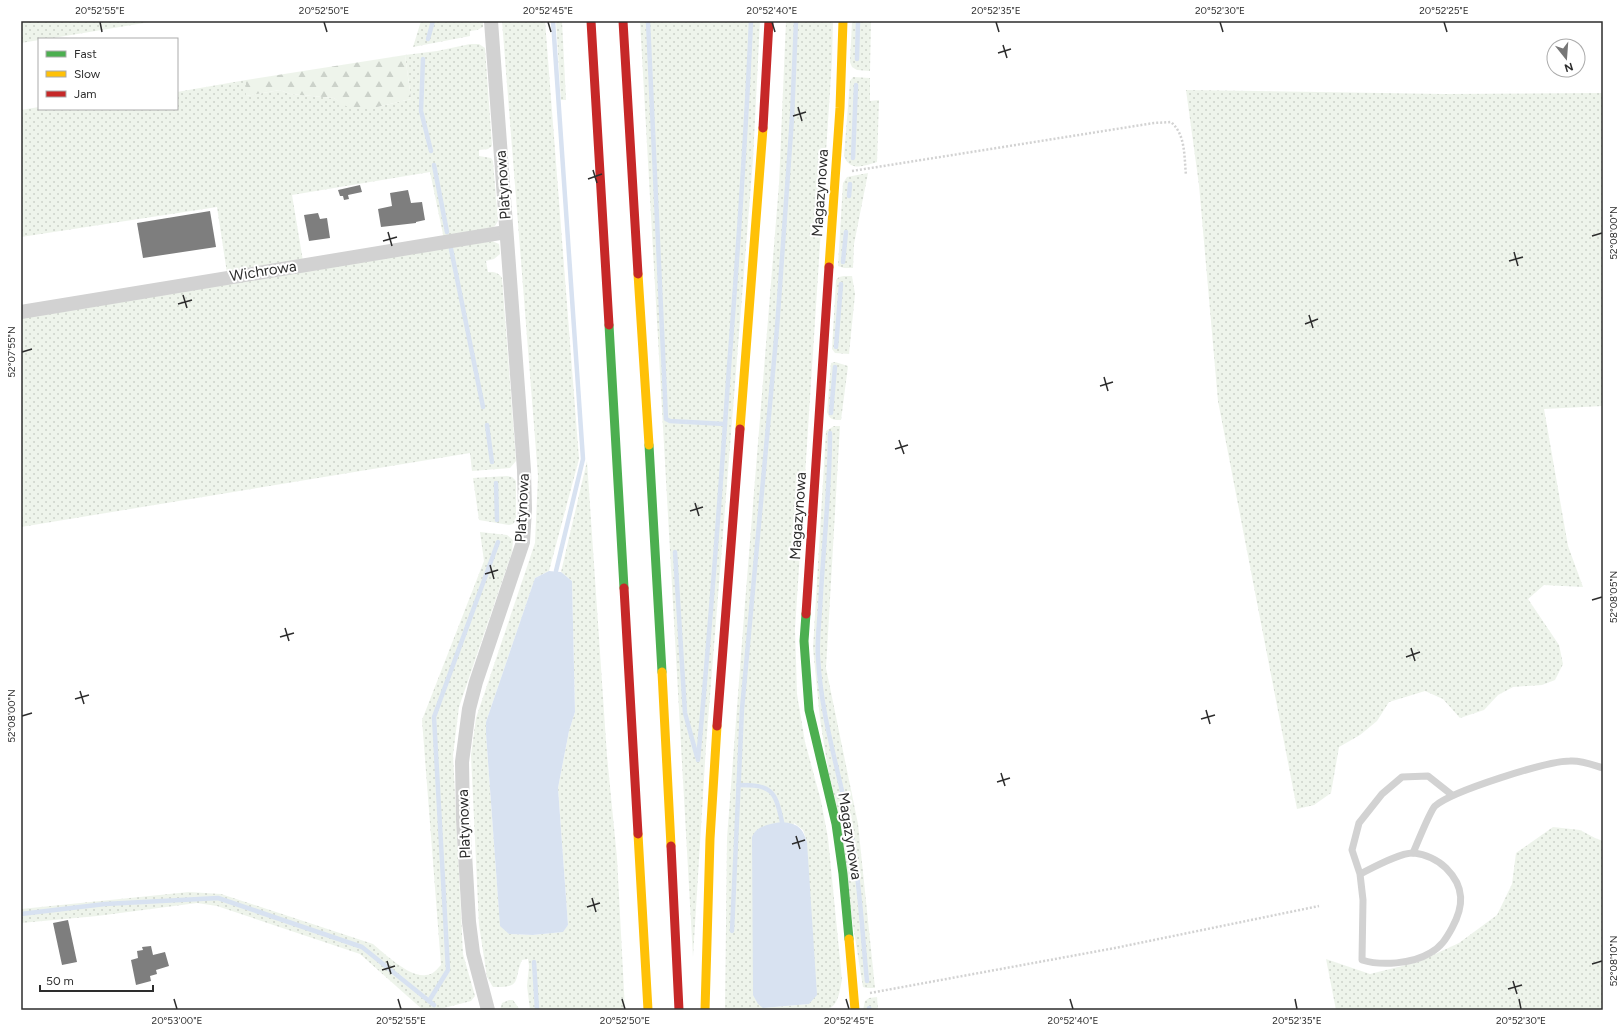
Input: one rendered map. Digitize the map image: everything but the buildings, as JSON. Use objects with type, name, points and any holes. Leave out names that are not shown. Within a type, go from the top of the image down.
[{"type":"main road","points":[[591,21],[648,1010]]},
{"type":"main road","points":[[623,21],[657,576],[679,1010]]},
{"type":"main road","points":[[705,1010],[710,840],[716,737],[762,154],[769,21]]},
{"type":"main road","name":"Magazynowa","points":[[843,21],[840,108],[804,641],[809,710],[836,824],[843,874],[855,1010]]},
{"type":"street","name":"Platynowa","points":[[488,1010],[473,953],[469,922],[463,819],[462,762],[469,709],[476,682],[523,542],[525,509],[524,470],[491,21]]},
{"type":"street","name":"Wichrowa","points":[[21,312],[506,232]]},
{"type":"lane","points":[[1413,853],[1435,807],[1452,795],[1538,766],[1570,761],[1587,763],[1603,768]]},
{"type":"lane","points":[[1360,874],[1394,858],[1413,853],[1438,860],[1451,873],[1458,885],[1461,903],[1459,916],[1444,942],[1429,954],[1410,960],[1390,963],[1373,963],[1362,960],[1363,900],[1360,874],[1352,850],[1359,823],[1382,794],[1402,778],[1428,776],[1452,795]]},
{"type":"path","points":[[835,172],[863,170],[1154,122],[1172,122],[1182,138],[1186,176]]},
{"type":"path","points":[[854,995],[896,989],[1115,948],[1319,906]]},
{"type":"green space","points":[[21,21],[156,21],[53,38],[38,38],[38,40],[21,43]]},
{"type":"green space","points":[[421,21],[483,21],[483,27],[470,31],[470,36],[413,47]]},
{"type":"green space","points":[[502,21],[545,21],[579,459],[549,571],[535,578],[486,722],[499,911],[509,934],[534,935],[562,932],[568,925],[558,788],[569,731],[575,712],[572,581],[561,572],[587,461],[607,756],[617,858],[625,1010],[530,1010],[527,986],[529,966],[528,959],[522,960],[517,978],[513,984],[509,986],[493,987],[487,977],[479,925],[471,755],[476,718],[535,543],[538,476]]},
{"type":"green space","points":[[556,21],[562,21],[566,100],[561,100]]},
{"type":"green space","points":[[640,21],[760,21],[753,159],[706,746],[693,957]]},
{"type":"green space","points":[[786,21],[833,21],[832,60],[795,629],[797,694],[805,742],[821,801],[828,838],[842,980],[836,1002],[826,1010],[725,1010],[727,838],[779,184]],"holes":[[[794,823],[803,830],[807,842],[809,1004],[763,1008]]]},
{"type":"green space","points":[[852,21],[871,21],[870,71],[857,70],[852,67],[850,62]]},
{"type":"green space","points":[[470,44],[479,44],[485,48],[492,146],[488,149],[479,150],[479,156],[491,158],[493,161],[498,221],[495,226],[491,228],[444,239],[430,172],[292,195],[303,261],[227,273],[217,207],[21,237],[21,110],[38,107],[38,110],[178,110],[178,92],[246,80],[246,96],[280,90],[290,94],[334,98],[343,104],[377,107],[411,99],[405,55],[437,51]]},
{"type":"green space","points":[[405,55],[411,99],[377,107],[353,108],[343,105],[334,98],[290,94],[280,90],[246,96],[246,80]]},
{"type":"green space","points":[[853,77],[870,78],[870,101],[879,100],[877,162],[862,166],[854,166],[850,164],[844,156],[850,81]]},
{"type":"green space","points":[[1186,90],[1444,94],[1603,93],[1603,406],[1544,409],[1568,546],[1583,587],[1544,585],[1528,599],[1559,645],[1563,664],[1555,680],[1542,685],[1513,687],[1498,695],[1484,710],[1460,718],[1443,699],[1425,691],[1389,702],[1377,721],[1360,735],[1339,747],[1331,793],[1314,805],[1297,809],[1218,401],[1199,185]]},
{"type":"green space","points":[[868,173],[854,244],[853,268],[844,268],[838,266],[843,183],[847,177]]},
{"type":"green space","points":[[492,241],[499,244],[500,254],[494,259],[486,261],[488,272],[496,273],[502,278],[516,461],[510,468],[472,471],[470,453],[21,527],[21,316]]},
{"type":"green space","points":[[852,276],[855,294],[849,354],[835,353],[832,349],[836,280],[839,277]]},
{"type":"green space","points":[[835,362],[848,366],[841,420],[832,419],[829,417],[827,412],[831,363]]},
{"type":"green space","points":[[834,426],[840,426],[826,668],[858,824],[875,988],[863,987],[820,719],[813,648],[826,431]]},
{"type":"green space","points":[[512,477],[516,481],[516,520],[513,524],[509,525],[479,520],[473,478]]},
{"type":"green space","points":[[480,532],[507,535],[513,540],[512,552],[459,707],[453,755],[463,954],[475,996],[471,1001],[436,1010],[423,1010],[360,954],[217,906],[197,903],[97,916],[21,923],[21,909],[189,892],[221,894],[373,944],[391,959],[413,973],[426,975],[435,972],[441,965],[422,720],[484,561]]},
{"type":"green space","points":[[1553,827],[1580,830],[1603,841],[1603,1010],[1336,1010],[1326,959],[1370,974],[1418,962],[1459,943],[1497,915],[1512,884],[1516,853]]},
{"type":"green space","points":[[877,997],[878,1010],[863,1010],[865,1001],[869,998]]},
{"type":"green space","points":[[513,1000],[520,1010],[500,1010],[502,1003]]},
{"type":"water","points":[[549,571],[561,572],[572,581],[575,712],[569,731],[558,788],[568,925],[563,932],[533,935],[509,934],[500,926],[486,722],[535,578]]},
{"type":"water","points":[[782,822],[799,827],[807,842],[817,995],[809,1004],[763,1008],[758,1004],[753,995],[752,837],[757,830],[769,824]]},
{"type":"waterway","points":[[428,39],[433,21]]},
{"type":"waterway","points":[[553,21],[583,459],[556,571]]},
{"type":"waterway","points":[[648,21],[666,419],[670,421],[725,424]]},
{"type":"waterway","points":[[698,760],[715,564],[736,280],[751,21]]},
{"type":"waterway","points":[[732,931],[742,709],[777,328],[792,118],[796,21]]},
{"type":"waterway","points":[[857,59],[858,22]]},
{"type":"waterway","points":[[423,59],[421,111],[431,151]]},
{"type":"waterway","points":[[853,158],[856,85]]},
{"type":"waterway","points":[[434,165],[447,232]]},
{"type":"waterway","points":[[849,196],[850,184]]},
{"type":"waterway","points":[[843,262],[846,232]]},
{"type":"waterway","points":[[451,249],[483,407]]},
{"type":"waterway","points":[[836,347],[841,284]]},
{"type":"waterway","points":[[831,413],[835,367]]},
{"type":"waterway","points":[[487,425],[492,462]]},
{"type":"waterway","points":[[830,433],[829,477],[818,633],[818,657],[827,724],[847,811],[854,851],[859,888],[867,981]]},
{"type":"waterway","points":[[496,483],[497,520]]},
{"type":"waterway","points":[[429,1001],[448,970],[434,717],[498,542]]},
{"type":"waterway","points":[[675,552],[685,713],[697,757]]},
{"type":"waterway","points":[[738,785],[758,786],[770,791],[777,802],[782,822]]},
{"type":"waterway","points":[[21,914],[105,904],[218,898],[362,947],[434,1005]]},
{"type":"waterway","points":[[534,962],[537,1010]]},
{"type":"traffic: fast","points":[[609,325],[624,588]]},
{"type":"traffic: fast","points":[[649,445],[662,672]]},
{"type":"traffic: fast","points":[[806,614],[804,641],[809,710],[836,824],[843,874],[849,939]]},
{"type":"traffic: slow","points":[[829,267],[840,108],[843,21]]},
{"type":"traffic: slow","points":[[740,429],[763,128]]},
{"type":"traffic: slow","points":[[638,274],[649,445]]},
{"type":"traffic: slow","points":[[662,672],[671,846]]},
{"type":"traffic: slow","points":[[705,1010],[710,839],[717,726]]},
{"type":"traffic: slow","points":[[638,834],[648,1010]]},
{"type":"traffic: slow","points":[[849,939],[855,1010]]},
{"type":"traffic: jam","points":[[591,21],[609,325]]},
{"type":"traffic: jam","points":[[623,21],[638,274]]},
{"type":"traffic: jam","points":[[763,128],[769,21]]},
{"type":"traffic: jam","points":[[806,614],[829,267]]},
{"type":"traffic: jam","points":[[717,726],[740,429]]},
{"type":"traffic: jam","points":[[624,588],[638,834]]},
{"type":"traffic: jam","points":[[671,846],[679,1010]]}]
